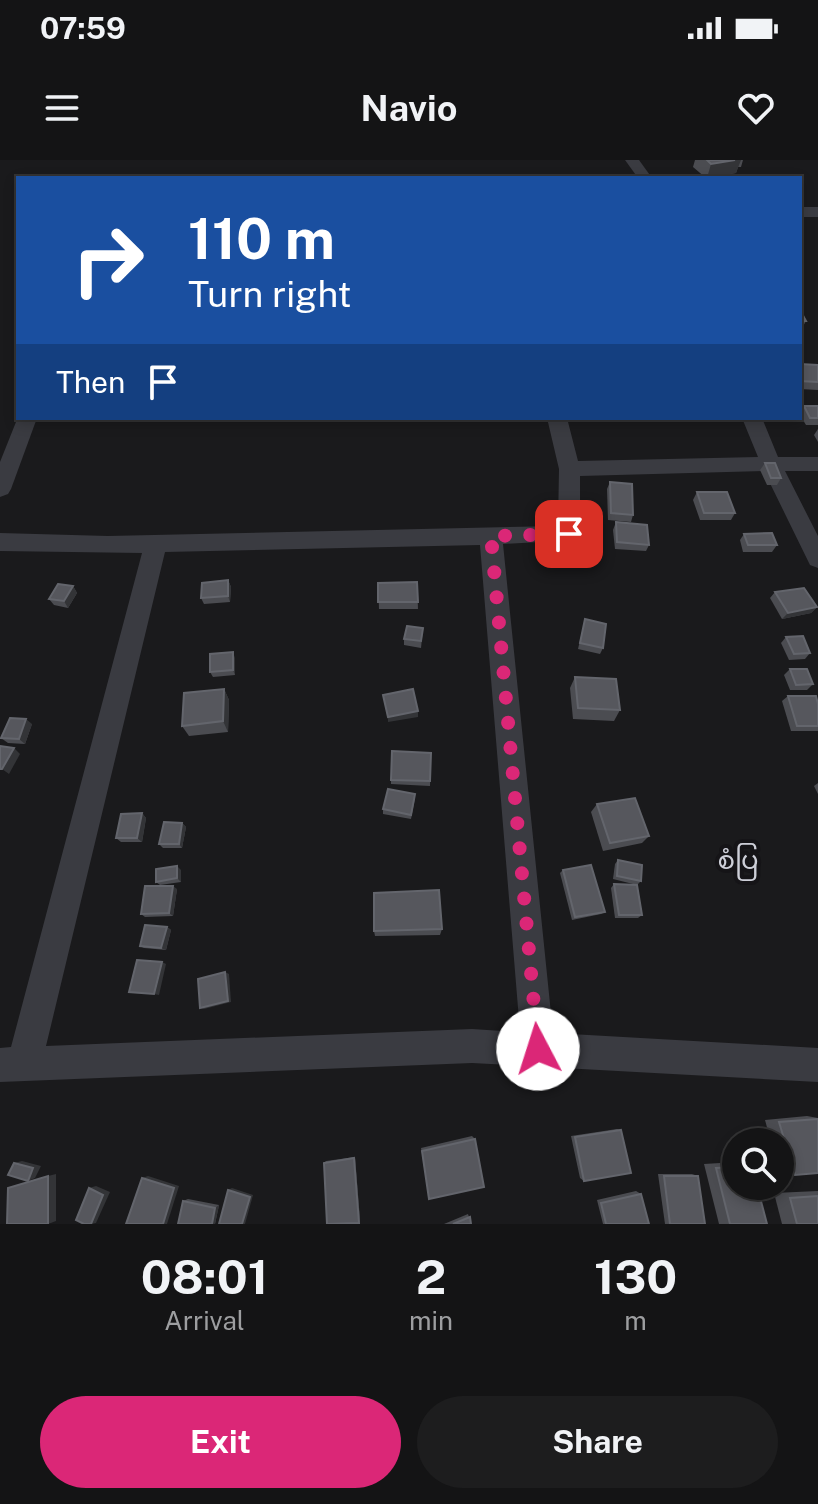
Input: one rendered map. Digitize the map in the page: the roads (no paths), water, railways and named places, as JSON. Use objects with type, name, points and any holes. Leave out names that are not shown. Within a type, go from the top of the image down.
[{"type":"street","points":[[0,489],[26,420]]},
{"type":"street","points":[[0,542],[156,544],[569,534],[569,469],[557,420]]},
{"type":"street","points":[[753,420],[818,559]]},
{"type":"street","points":[[569,469],[818,464]]},
{"type":"street","points":[[491,536],[538,1049]]},
{"type":"street","points":[[156,544],[12,1065],[472,1046],[818,1065]]},
{"type":"district","name":"စံပြ","points":[[738,859]]}]
